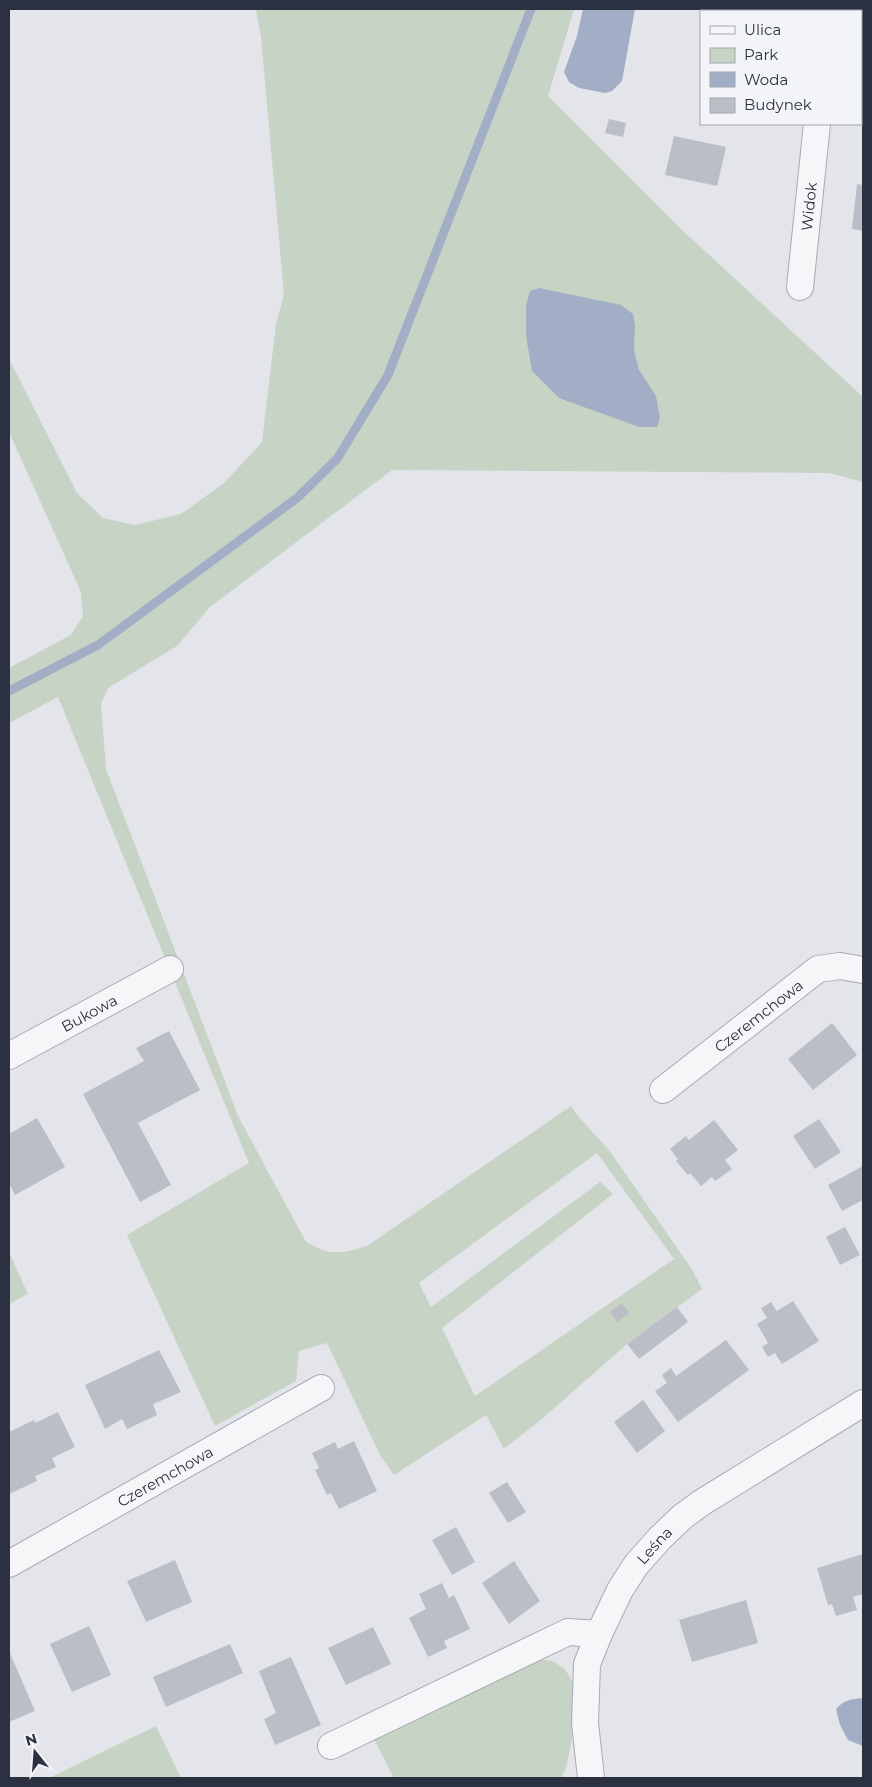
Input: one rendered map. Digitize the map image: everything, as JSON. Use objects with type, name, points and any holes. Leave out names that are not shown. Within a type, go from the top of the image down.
[{"type":"street","name":"Widok","points":[[800,288],[817,125]]},
{"type":"street","name":"Czeremchowa","points":[[663,1090],[818,969],[840,966],[863,970]]},
{"type":"street","name":"Bukowa","points":[[9,1056],[170,969]]},
{"type":"street","name":"Czeremchowa","points":[[9,1564],[321,1388]]},
{"type":"street","name":"Leśna","points":[[591,1778],[585,1723],[587,1664],[620,1590],[636,1565],[660,1538],[701,1502],[863,1403]]},
{"type":"street","points":[[331,1746],[568,1632],[599,1634]]},
{"type":"green space","points":[[256,9],[574,9],[548,96],[680,228],[863,397],[863,482],[829,473],[392,470],[210,607],[177,646],[108,688],[101,704],[106,769],[238,1116],[306,1242],[329,1252],[350,1251],[367,1246],[571,1106],[609,1150],[693,1271],[702,1289],[627,1344],[542,1419],[504,1449],[486,1415],[394,1475],[380,1455],[327,1343],[299,1351],[296,1381],[215,1426],[127,1235],[249,1163],[58,697],[9,723],[9,668],[71,635],[83,616],[81,592],[9,432],[9,359],[77,493],[103,518],[135,525],[181,514],[224,483],[262,442],[276,324],[284,295],[261,37]],"holes":[[[597,1153],[674,1259],[475,1396],[442,1328],[613,1194],[600,1182],[431,1307],[419,1283]]]},
{"type":"green space","points":[[9,1252],[28,1294],[9,1304]]},
{"type":"green space","points":[[540,1659],[552,1661],[564,1668],[573,1682],[573,1734],[566,1768],[561,1778],[394,1778],[374,1739]]},
{"type":"green space","points":[[156,1726],[181,1778],[49,1778]]},
{"type":"water","points":[[583,9],[635,9],[622,81],[612,91],[605,93],[579,88],[569,82],[564,72],[577,36]]},
{"type":"water","points":[[539,288],[621,305],[633,314],[635,325],[634,350],[639,370],[656,396],[660,418],[657,427],[639,427],[559,398],[532,371],[526,336],[526,305],[530,291]]},
{"type":"water","points":[[863,1698],[863,1746],[848,1740],[840,1725],[836,1709],[848,1700]]},
{"type":"building","points":[[609,119],[626,123],[623,137],[605,133]]},
{"type":"building","points":[[674,136],[726,147],[717,186],[665,175]]},
{"type":"building","points":[[857,184],[863,185],[863,231],[852,229]]},
{"type":"building","points":[[832,1023],[857,1055],[813,1090],[788,1059]]},
{"type":"building","points":[[169,1031],[200,1090],[138,1123],[171,1185],[140,1202],[83,1094],[144,1061],[136,1048]]},
{"type":"building","points":[[37,1118],[65,1167],[15,1195],[9,1183],[9,1134]]},
{"type":"building","points":[[819,1119],[841,1152],[815,1169],[793,1136]]},
{"type":"building","points":[[714,1120],[738,1150],[725,1160],[732,1169],[715,1181],[712,1177],[701,1186],[676,1161],[678,1159],[670,1149],[686,1136],[689,1140]]},
{"type":"building","points":[[863,1166],[863,1200],[842,1211],[828,1185]]},
{"type":"building","points":[[845,1227],[860,1255],[840,1265],[826,1237]]},
{"type":"building","points":[[793,1301],[819,1341],[782,1364],[775,1353],[768,1357],[762,1347],[768,1343],[757,1324],[767,1318],[761,1308],[771,1302],[777,1311]]},
{"type":"building","points":[[622,1303],[629,1313],[617,1322],[610,1312]]},
{"type":"building","points":[[677,1307],[688,1322],[639,1359],[627,1344]]},
{"type":"building","points":[[726,1340],[749,1370],[678,1422],[655,1391],[667,1383],[662,1375],[671,1368],[676,1376]]},
{"type":"building","points":[[159,1350],[181,1392],[153,1404],[157,1415],[127,1429],[122,1419],[105,1429],[85,1385]]},
{"type":"building","points":[[643,1400],[665,1431],[637,1453],[614,1422]]},
{"type":"building","points":[[58,1412],[75,1447],[52,1458],[56,1467],[35,1476],[37,1481],[9,1494],[9,1432],[34,1420],[35,1423]]},
{"type":"building","points":[[354,1441],[377,1491],[339,1509],[331,1493],[327,1495],[315,1470],[319,1468],[312,1453],[335,1442],[338,1449]]},
{"type":"building","points":[[507,1482],[526,1512],[508,1523],[489,1493]]},
{"type":"building","points":[[456,1527],[475,1562],[452,1575],[432,1540]]},
{"type":"building","points":[[863,1554],[863,1594],[853,1597],[857,1610],[836,1616],[832,1604],[828,1605],[817,1568]]},
{"type":"building","points":[[175,1560],[192,1602],[146,1622],[127,1581]]},
{"type":"building","points":[[514,1561],[540,1601],[509,1624],[482,1583]]},
{"type":"building","points":[[442,1583],[449,1598],[454,1595],[470,1629],[444,1641],[447,1648],[428,1657],[409,1618],[426,1609],[419,1594]]},
{"type":"building","points":[[746,1600],[758,1643],[692,1662],[679,1620]]},
{"type":"building","points":[[89,1626],[111,1675],[72,1692],[50,1644]]},
{"type":"building","points":[[373,1627],[391,1664],[346,1685],[328,1648]]},
{"type":"building","points":[[230,1644],[243,1673],[166,1707],[153,1677]]},
{"type":"building","points":[[9,1651],[35,1711],[9,1722]]},
{"type":"building","points":[[291,1657],[321,1725],[275,1745],[264,1719],[276,1713],[259,1671]]},
{"type":"waterway","points":[[9,691],[98,645],[297,498],[337,459],[388,375],[531,9]]}]
